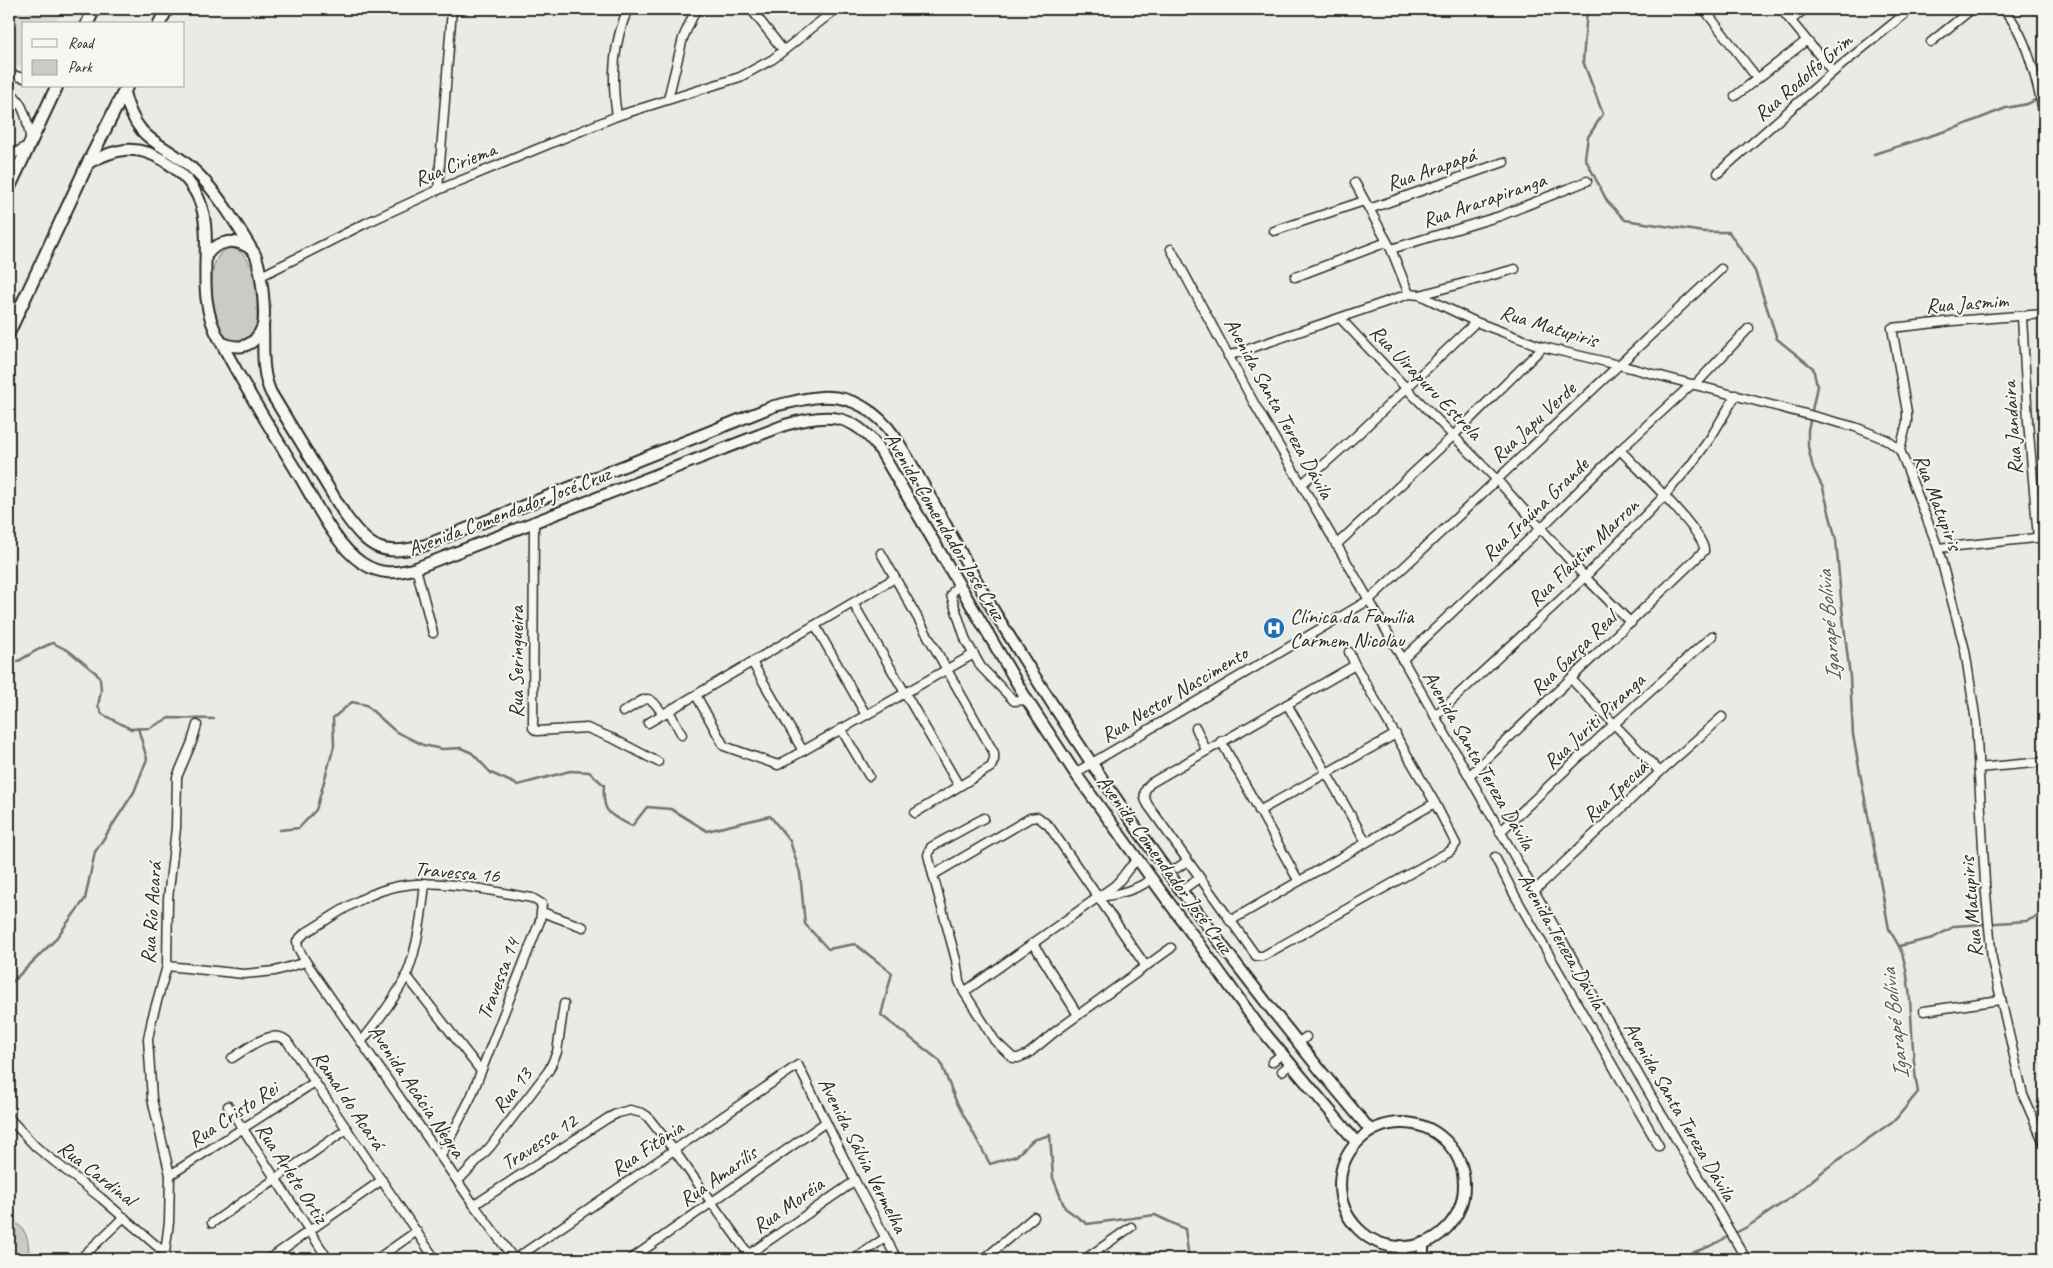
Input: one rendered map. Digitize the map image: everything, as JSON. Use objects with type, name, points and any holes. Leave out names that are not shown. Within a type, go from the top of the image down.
[{"type":"main road","points":[[88,22],[94,9]]},
{"type":"main road","points":[[160,22],[167,9]]},
{"type":"main road","points":[[9,188],[56,88]]},
{"type":"main road","points":[[9,332],[88,163],[126,89]]},
{"type":"street","points":[[438,190],[452,9]]},
{"type":"street","points":[[617,116],[613,95],[616,50],[623,20],[628,9]]},
{"type":"street","points":[[668,99],[683,38],[696,9]]},
{"type":"street","points":[[751,9],[783,50]]},
{"type":"street","name":"Rua Ciriema","points":[[262,276],[366,223],[438,190],[617,116],[740,77],[773,59],[834,9]]},
{"type":"street","points":[[1704,9],[1757,78]]},
{"type":"street","points":[[1781,9],[1833,72]]},
{"type":"street","points":[[1791,20],[1805,9]]},
{"type":"street","name":"Rua Rodolfo Grim","points":[[1718,173],[1833,72],[1912,9]]},
{"type":"street","points":[[1930,42],[1972,9]]},
{"type":"street","points":[[2003,9],[2019,32],[2037,86],[2044,115]]},
{"type":"street","points":[[1735,96],[1806,41]]},
{"type":"street","points":[[9,74],[22,77]]},
{"type":"street","points":[[126,89],[129,110],[141,130],[148,138],[186,163],[196,172],[232,217],[253,252]]},
{"type":"street","points":[[9,90],[24,109],[31,144],[9,157]]},
{"type":"street","points":[[88,163],[117,151],[135,150],[158,158],[181,173],[190,182],[199,198],[205,228],[206,256]]},
{"type":"street","name":"Rua Arapapá","points":[[1369,209],[1504,162]]},
{"type":"street","name":"Rua Ararapiranga","points":[[1392,249],[1500,216],[1587,181]]},
{"type":"street","points":[[1355,183],[1392,249],[1409,294]]},
{"type":"street","points":[[1274,231],[1364,201]]},
{"type":"street","points":[[206,256],[210,249],[229,242],[243,244],[253,252]]},
{"type":"street","points":[[1295,277],[1387,242]]},
{"type":"street","name":"Avenida Santa Tereza Dávila","points":[[1171,249],[1228,356],[1746,1259]]},
{"type":"street","name":"Avenida Comendador José Cruz","points":[[253,252],[262,276],[263,361],[267,385],[345,515],[357,532],[368,542],[381,548],[396,551],[426,545],[774,406],[822,396],[832,397],[860,404],[886,424],[999,619],[1092,762],[1182,890],[1302,1040],[1371,1131]]},
{"type":"street","name":"Avenida Comendador José Cruz","points":[[206,256],[204,287],[213,327],[252,400],[331,528],[348,551],[361,563],[384,573],[392,574],[416,568],[785,425],[824,417],[843,420],[865,431],[880,450],[1027,700],[1075,772],[1258,1025],[1356,1142]]},
{"type":"street","points":[[1420,295],[1515,269]]},
{"type":"street","name":"Rua Japu Verde","points":[[1369,600],[1721,269]]},
{"type":"street","name":"Rua Matupiris","points":[[1228,356],[1409,294],[1420,295],[1476,322],[1543,347],[1694,384],[1872,433],[1887,440],[1900,450],[1938,548],[1965,650],[1976,722],[1987,915],[1992,960],[2023,1095],[2044,1143]]},
{"type":"street","name":"Rua Jasmim","points":[[1900,450],[1907,422],[1907,412],[1892,328],[2044,314]]},
{"type":"street","name":"Rua Jandaira","points":[[2022,317],[2028,421],[2041,537]]},
{"type":"street","name":"Rua Uirapuru Estrela","points":[[1340,318],[1406,389],[1497,480],[1584,577],[1631,622]]},
{"type":"street","points":[[1302,484],[1356,436],[1476,322]]},
{"type":"street","points":[[221,342],[235,347],[244,346],[255,338],[263,326]]},
{"type":"street","name":"Rua Iraúna Grande","points":[[1402,660],[1620,450],[1694,384],[1749,328]]},
{"type":"street","points":[[1336,545],[1453,436],[1543,347]]},
{"type":"street","name":"Rua Flautim Marron","points":[[1435,716],[1584,577],[1664,496],[1690,466],[1711,437],[1736,395]]},
{"type":"street","points":[[1620,450],[1664,496]]},
{"type":"street","name":"Rua Garça Real","points":[[1469,776],[1701,553],[1705,547],[1704,543],[1689,523],[1664,496]]},
{"type":"street","name":"Rua Seringueira","points":[[534,521],[533,728],[537,731],[587,728],[614,739],[658,762]]},
{"type":"street","points":[[1938,548],[2041,537]]},
{"type":"street","points":[[881,553],[994,753],[994,760],[990,767],[915,813]]},
{"type":"street","points":[[416,568],[433,634]]},
{"type":"street","points":[[648,723],[895,578]]},
{"type":"street","points":[[958,584],[951,595],[966,641],[982,667],[1014,701],[1027,700]]},
{"type":"street","name":"Rua Nestor Nascimento","points":[[1075,772],[1369,600]]},
{"type":"street","points":[[853,602],[959,786]]},
{"type":"street","points":[[815,625],[866,715]]},
{"type":"street","name":"Rua Juriti Piranga","points":[[1500,832],[1613,725],[1712,636]]},
{"type":"street","points":[[1349,652],[1435,803],[1456,844],[1450,852],[1263,956],[1256,956],[1252,953],[1148,805],[1144,794],[1151,783],[1355,665]]},
{"type":"street","points":[[696,695],[724,746],[778,766],[974,654]]},
{"type":"street","points":[[752,662],[803,751]]},
{"type":"street","points":[[1571,679],[1660,772]]},
{"type":"street","points":[[623,712],[647,698],[652,698],[682,735]]},
{"type":"street","points":[[1288,704],[1366,842]]},
{"type":"street","name":"Rua Ipecuá","points":[[1534,891],[1660,772],[1722,717]]},
{"type":"street","name":"Rua Río Acará","points":[[166,1256],[170,1175],[152,1100],[148,1039],[167,966],[168,899],[176,828],[177,778],[197,725]]},
{"type":"street","points":[[1196,728],[1206,750]]},
{"type":"street","points":[[841,729],[869,776]]},
{"type":"street","points":[[1259,811],[1396,734]]},
{"type":"street","points":[[1221,741],[1298,880]]},
{"type":"street","points":[[1978,768],[2044,762]]},
{"type":"street","points":[[1230,921],[1298,880],[1435,803]]},
{"type":"street","points":[[933,875],[1030,818],[1038,817],[1049,826],[1145,965]]},
{"type":"street","points":[[984,818],[928,850],[956,960],[959,981],[995,1041],[1007,1055],[1018,1058],[1028,1054],[1056,1030],[1171,948]]},
{"type":"street","name":"Avenida Tereza Dávila","points":[[1495,857],[1514,894],[1659,1146]]},
{"type":"street","points":[[964,992],[1118,882],[1126,869],[1138,860]]},
{"type":"street","points":[[1177,868],[1187,861]]},
{"type":"street","points":[[1182,890],[1199,878]]},
{"type":"street","points":[[1098,897],[1116,896],[1127,889],[1142,886],[1152,879]]},
{"type":"street","points":[[362,1041],[375,1025],[406,975],[416,942],[425,883]]},
{"type":"street","name":"Travessa 16","points":[[297,941],[300,936],[367,897],[400,886],[425,883],[444,884],[532,898],[539,900],[542,904],[542,912]]},
{"type":"street","points":[[542,912],[583,927]]},
{"type":"street","name":"Travessa 14","points":[[441,1156],[456,1130],[481,1071],[542,912]]},
{"type":"street","name":"Avenida Acácia Negra","points":[[297,941],[298,948],[306,962],[474,1205],[514,1259]]},
{"type":"street","points":[[1033,943],[1078,1015]]},
{"type":"street","points":[[167,966],[244,974],[275,971],[306,962]]},
{"type":"street","name":"Travessa 14","points":[[406,975],[481,1071]]},
{"type":"street","points":[[1924,1011],[2000,1000]]},
{"type":"street","name":"Rua 13","points":[[458,1181],[490,1147],[542,1081],[554,1062],[564,1004]]},
{"type":"street","name":"Ramal do Acará","points":[[232,1058],[270,1036],[279,1036],[291,1045],[435,1259]]},
{"type":"street","points":[[1272,1062],[1282,1054]]},
{"type":"street","points":[[1282,1071],[1291,1064]]},
{"type":"street","name":"Avenida Sálvia Vermelha","points":[[798,1065],[855,1180],[897,1259]]},
{"type":"street","name":"Rua Fitônia","points":[[514,1259],[798,1065]]},
{"type":"street","name":"Rua Cristo Rei","points":[[170,1175],[315,1082]]},
{"type":"street","name":"Rua Arlete Ortiz","points":[[228,1106],[328,1259]]},
{"type":"street","name":"Travessa 12","points":[[474,1205],[608,1118],[625,1111],[638,1112],[647,1116],[674,1150]]},
{"type":"street","name":"Rua Cardinal","points":[[9,1118],[36,1147],[124,1217],[166,1256]]},
{"type":"street","name":"Rua Amarílis","points":[[630,1259],[826,1122]]},
{"type":"street","points":[[1397,1122],[1425,1127],[1447,1143],[1458,1159],[1463,1186],[1457,1212],[1446,1228],[1423,1243],[1401,1246],[1384,1244],[1368,1236],[1354,1224],[1345,1209],[1340,1192],[1341,1174],[1346,1157],[1356,1142],[1371,1131],[1397,1122]]},
{"type":"street","points":[[212,1223],[348,1129]]},
{"type":"street","points":[[674,1150],[712,1202],[747,1258]]},
{"type":"street","points":[[269,1259],[382,1180]]},
{"type":"street","name":"Rua Moréia","points":[[747,1258],[855,1180]]},
{"type":"street","points":[[80,1259],[124,1217]]},
{"type":"street","points":[[984,1259],[1034,1217]]},
{"type":"street","points":[[1085,1259],[1131,1227]]},
{"type":"street","points":[[377,1259],[417,1231]]},
{"type":"street","points":[[854,1259],[885,1238]]},
{"type":"street","points":[[1423,1243],[1424,1259]]},
{"type":"street","points":[[1401,1246],[1403,1259]]},
{"type":"shaded area","points":[[9,9],[63,9],[56,22],[22,22],[22,65],[13,67],[9,65]]},
{"type":"green space","points":[[231,248],[240,252],[248,260],[257,284],[259,298],[260,311],[258,323],[254,333],[244,343],[229,340],[223,333],[214,307],[212,276],[215,262],[221,253]]},
{"type":"green space","points":[[9,1217],[20,1226],[26,1235],[29,1259],[9,1259]]},
{"type":"waterway","name":"Igarapé Bolívia","points":[[1587,9],[1583,61],[1603,114],[1588,137],[1585,158],[1607,201],[1625,220],[1704,232],[1729,232],[1755,271],[1777,339],[1813,368],[1817,386],[1808,430],[1808,447],[1813,468],[1823,488],[1836,540],[1850,677],[1853,735],[1889,929],[1901,950],[1906,970],[1918,1092],[1896,1119],[1827,1168],[1793,1196],[1747,1227],[1710,1246],[1687,1255],[1684,1259]]},
{"type":"waterway","points":[[1874,154],[1958,127],[2006,108],[2027,104],[2044,96]]},
{"type":"waterway","points":[[9,666],[53,643],[69,651],[96,673],[100,679],[101,690],[98,706],[102,714],[131,729],[150,728],[169,718],[214,719]]},
{"type":"waterway","points":[[280,830],[299,828],[316,810],[334,746],[333,718],[352,702],[366,705],[395,731],[423,745],[442,749],[461,748],[472,753],[491,773],[518,785],[570,771],[589,772],[604,785],[604,802],[609,812],[632,826],[647,807],[671,809],[707,831],[770,816],[790,841],[800,873],[805,924],[828,949],[855,944],[892,973],[881,1015],[940,1061],[956,1101],[990,1164],[1016,1156],[1033,1140],[1050,1135],[1053,1178],[1065,1208],[1087,1224],[1155,1215],[1185,1229],[1189,1259]]},
{"type":"waterway","points":[[9,985],[54,941],[85,899],[95,852],[134,792],[147,759],[138,728]]},
{"type":"waterway","points":[[1899,946],[1933,938],[1955,926],[2026,921],[2044,914]]},
{"type":"place","name":"Clínica da Família Carmem Nicolau","points":[[1274,628]]}]
